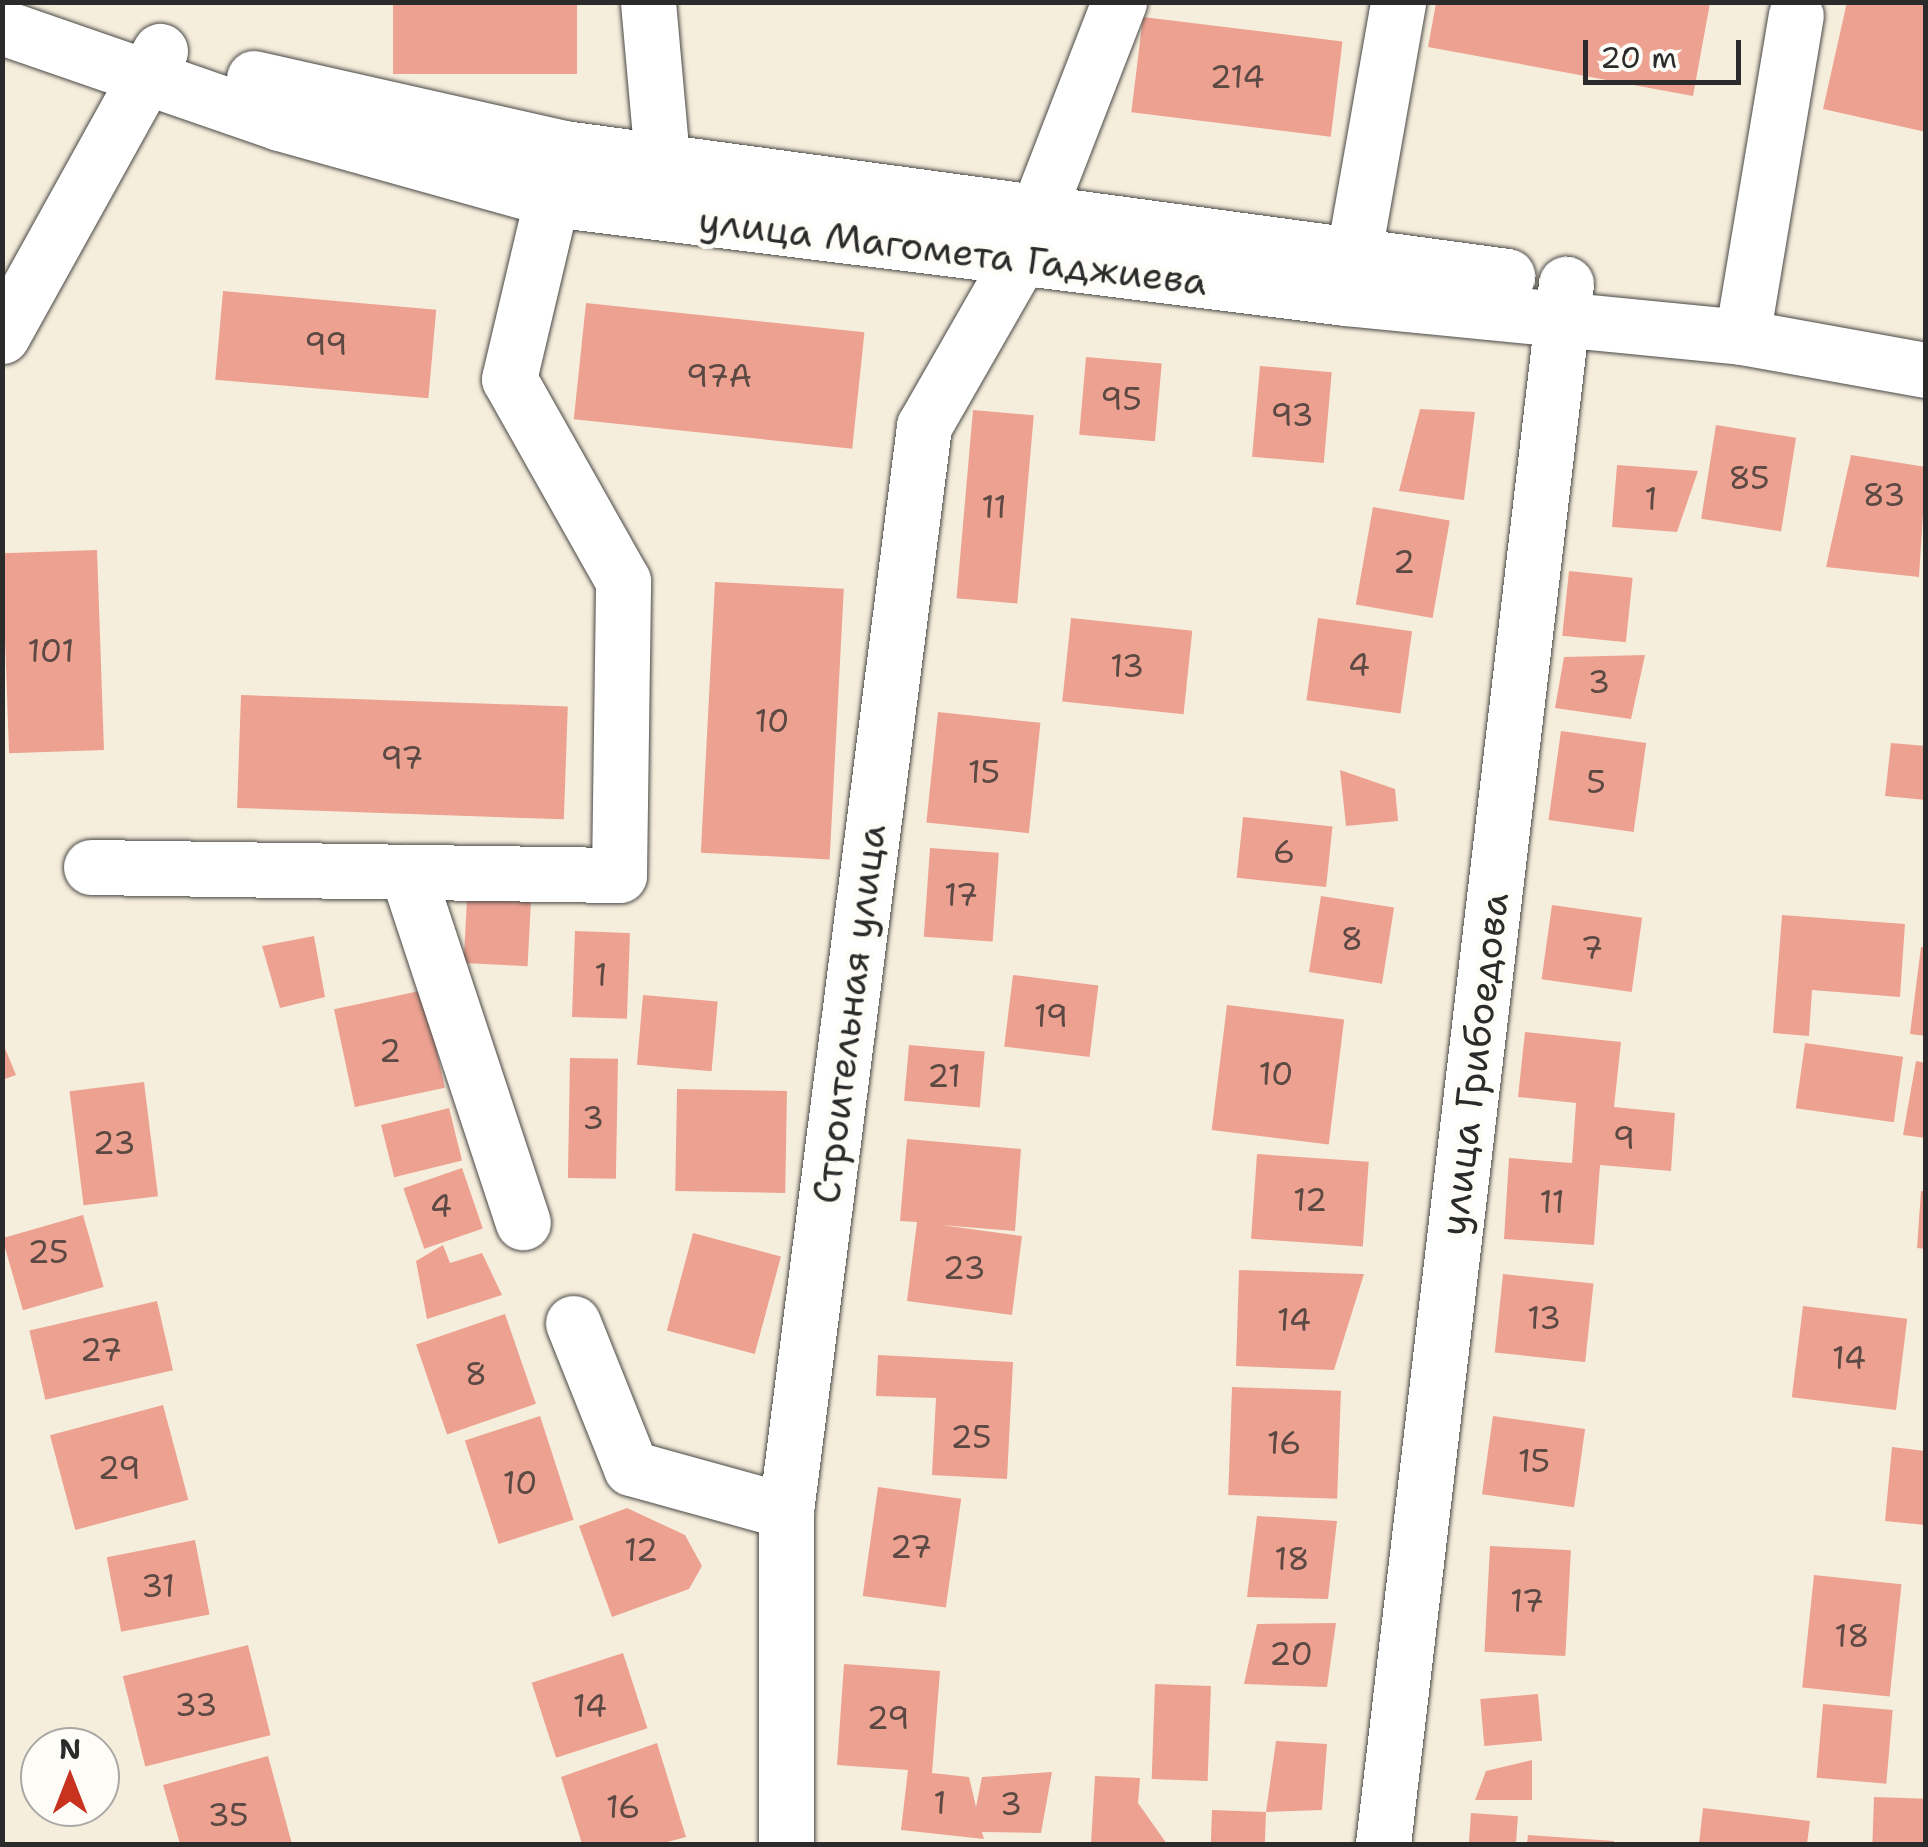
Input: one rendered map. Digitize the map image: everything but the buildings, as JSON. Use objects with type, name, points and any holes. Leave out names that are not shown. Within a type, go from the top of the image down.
[{"type":"street","name":"улица Магомета Гаджиева","points":[[36,2],[154,66]]},
{"type":"street","points":[[648,2],[662,158],[655,215]]},
{"type":"street","name":"Строительная улица","points":[[786,1844],[786,1511],[924,426],[1029,237],[1119,2]]},
{"type":"street","points":[[1348,277],[1398,2]]},
{"type":"street","points":[[1743,324],[1796,16]]},
{"type":"street","name":"улица Магомета Гаджиева","points":[[2,27],[558,174],[655,215],[1029,237],[1743,324],[1926,335]]},
{"type":"street","points":[[2,336],[154,66]]},
{"type":"street","name":"улица Магомета Гаджиева","points":[[558,174],[662,158],[1029,237]]},
{"type":"street","points":[[91,868],[619,875],[623,581],[509,379],[558,174]]},
{"type":"street","name":"улица Грибоедова","points":[[1383,1844],[1563,300]]},
{"type":"street","name":"улица Магомета Гаджиева","points":[[1743,324],[1926,370]]},
{"type":"street","points":[[407,872],[524,1222]]},
{"type":"street","points":[[573,1323],[631,1468],[786,1511]]}]
